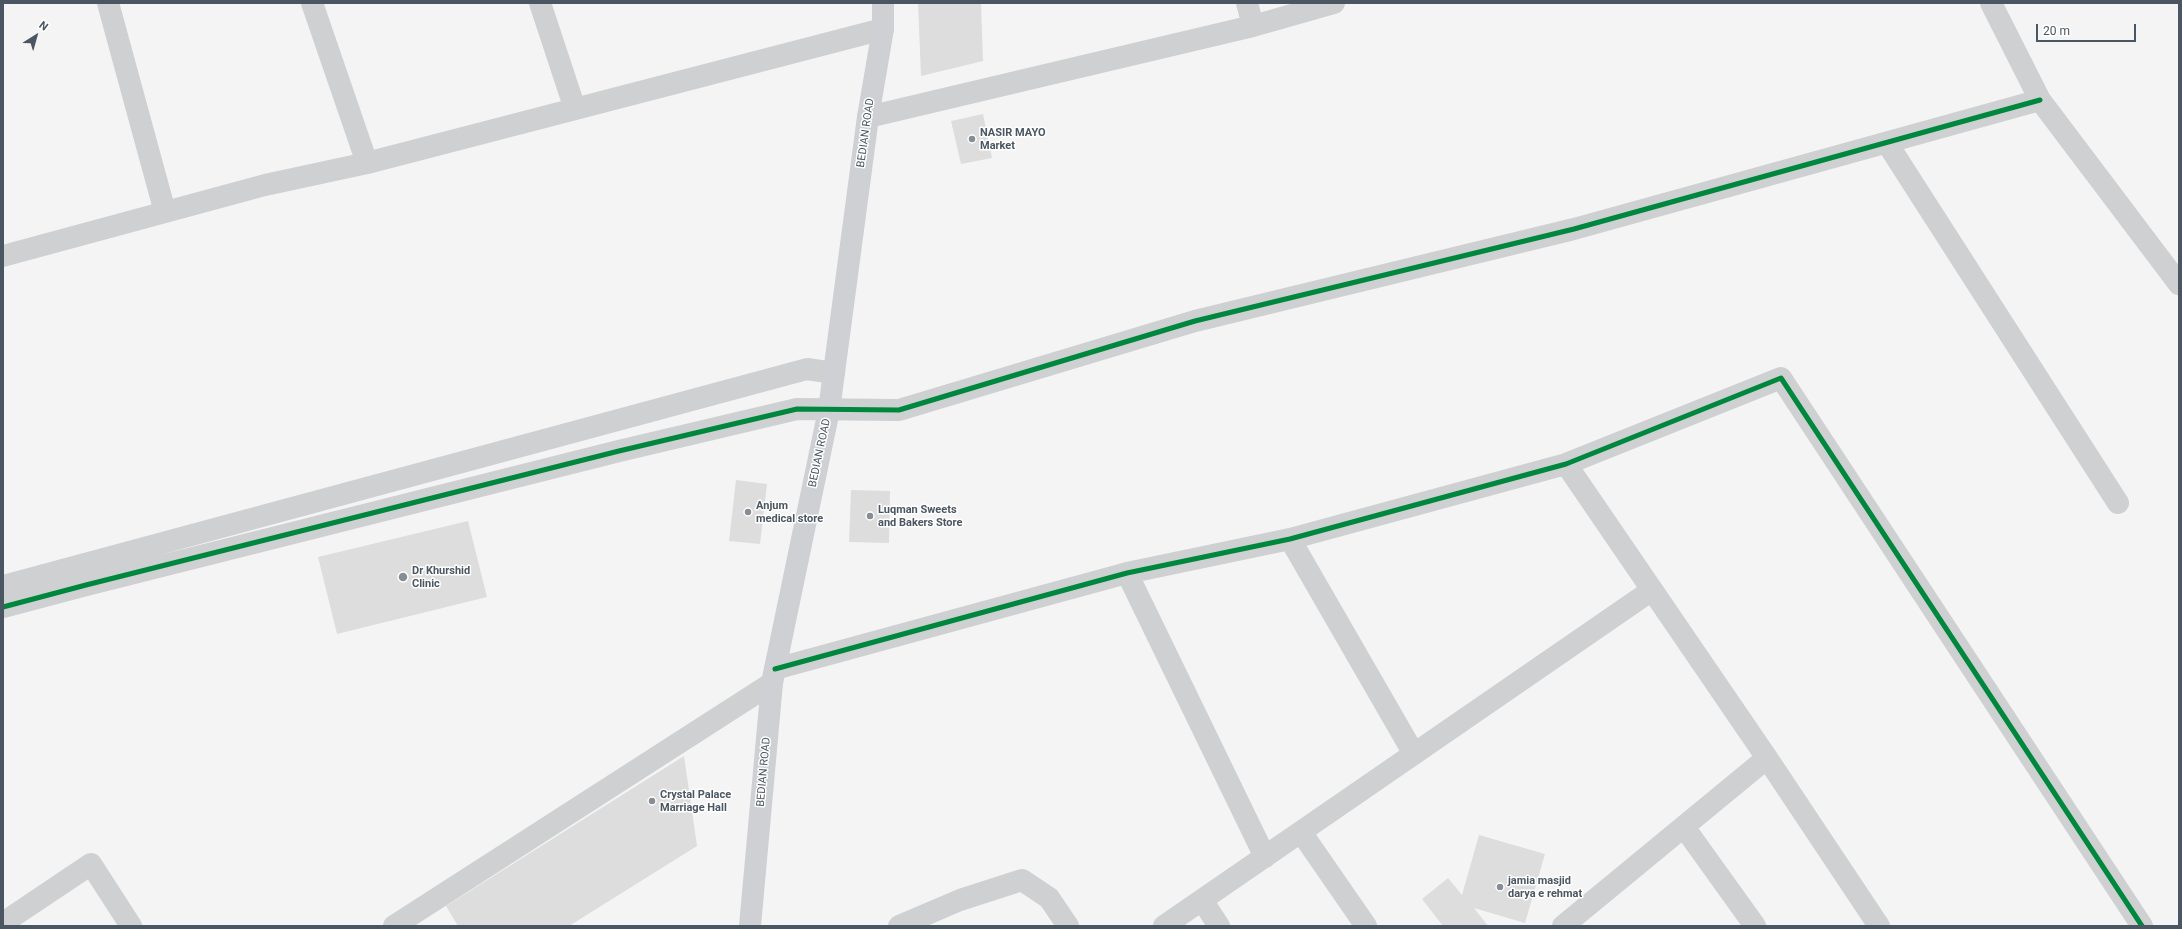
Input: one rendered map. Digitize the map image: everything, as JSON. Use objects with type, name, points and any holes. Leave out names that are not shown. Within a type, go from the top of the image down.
[{"type":"main road","name":"BEDIAN ROAD","points":[[750,926],[773,676],[829,410],[868,117],[883,29],[883,3]]},
{"type":"street","points":[[108,3],[165,212]]},
{"type":"street","points":[[312,3],[367,163]]},
{"type":"street","points":[[540,3],[575,109]]},
{"type":"street","points":[[1247,3],[1253,26]]},
{"type":"street","points":[[868,117],[1253,26],[1334,3]]},
{"type":"street","points":[[1991,3],[2040,100],[2179,284]]},
{"type":"street","points":[[3,256],[265,185],[367,163],[883,29]]},
{"type":"street","points":[[3,607],[619,451],[797,409],[899,410],[1195,321],[1574,229],[2040,100]]},
{"type":"street","points":[[1887,142],[2118,503]]},
{"type":"street","points":[[3,586],[806,369],[834,373]]},
{"type":"street","points":[[394,926],[773,676],[1127,572],[1290,539],[1566,464],[1781,378],[2142,926]]},
{"type":"street","points":[[610,422],[619,451]]},
{"type":"street","points":[[1566,464],[1767,758],[1879,926]]},
{"type":"street","points":[[1290,539],[1414,754]]},
{"type":"street","points":[[1127,572],[1265,857]]},
{"type":"street","points":[[1164,926],[1652,590]]},
{"type":"street","points":[[1563,926],[1767,758]]},
{"type":"street","points":[[1684,827],[1755,926]]},
{"type":"street","points":[[1301,832],[1366,926]]},
{"type":"street","points":[[3,923],[91,864],[131,926]]},
{"type":"street","points":[[899,926],[960,900],[1022,880],[1049,898],[1068,926]]},
{"type":"street","points":[[1202,900],[1219,926]]},
{"type":"building","points":[[918,3],[981,3],[983,61],[921,76]]},
{"type":"building","name":"NASIR MAYO Market","points":[[983,114],[992,158],[961,164],[951,121]]},
{"type":"building","name":"Anjum medical store","points":[[736,480],[767,484],[760,544],[729,541]]},
{"type":"building","name":"Luqman Sweets and Bakers Store","points":[[851,490],[890,491],[889,543],[849,542]]},
{"type":"building","name":"Dr Khurshid Clinic","points":[[468,521],[487,597],[337,634],[318,557]]},
{"type":"building","name":"Crystal Palace Marriage Hall","points":[[684,756],[697,846],[569,926],[458,926],[446,906]]},
{"type":"building","name":"jamia masjid darya e rehmat","points":[[1479,835],[1545,854],[1525,923],[1474,908],[1488,926],[1443,926],[1422,899],[1448,878],[1462,895]]},
{"type":"cycle path","points":[[3,607],[619,451],[797,409],[899,410],[1195,321],[1574,229],[2040,100]]},
{"type":"cycle path","points":[[775,669],[1127,573],[1290,539],[1566,464],[1781,378],[2142,926]]},
{"type":"place","name":"NASIR MAYO Market","points":[[972,139]]},
{"type":"place","name":"Anjum medical store","points":[[748,512]]},
{"type":"place","name":"Luqman Sweets and Bakers Store","points":[[870,516]]},
{"type":"place","name":"Dr Khurshid Clinic","points":[[403,577]]},
{"type":"place","name":"Crystal Palace Marriage Hall","points":[[652,801]]},
{"type":"place","name":"jamia masjid darya e rehmat","points":[[1500,887]]}]
